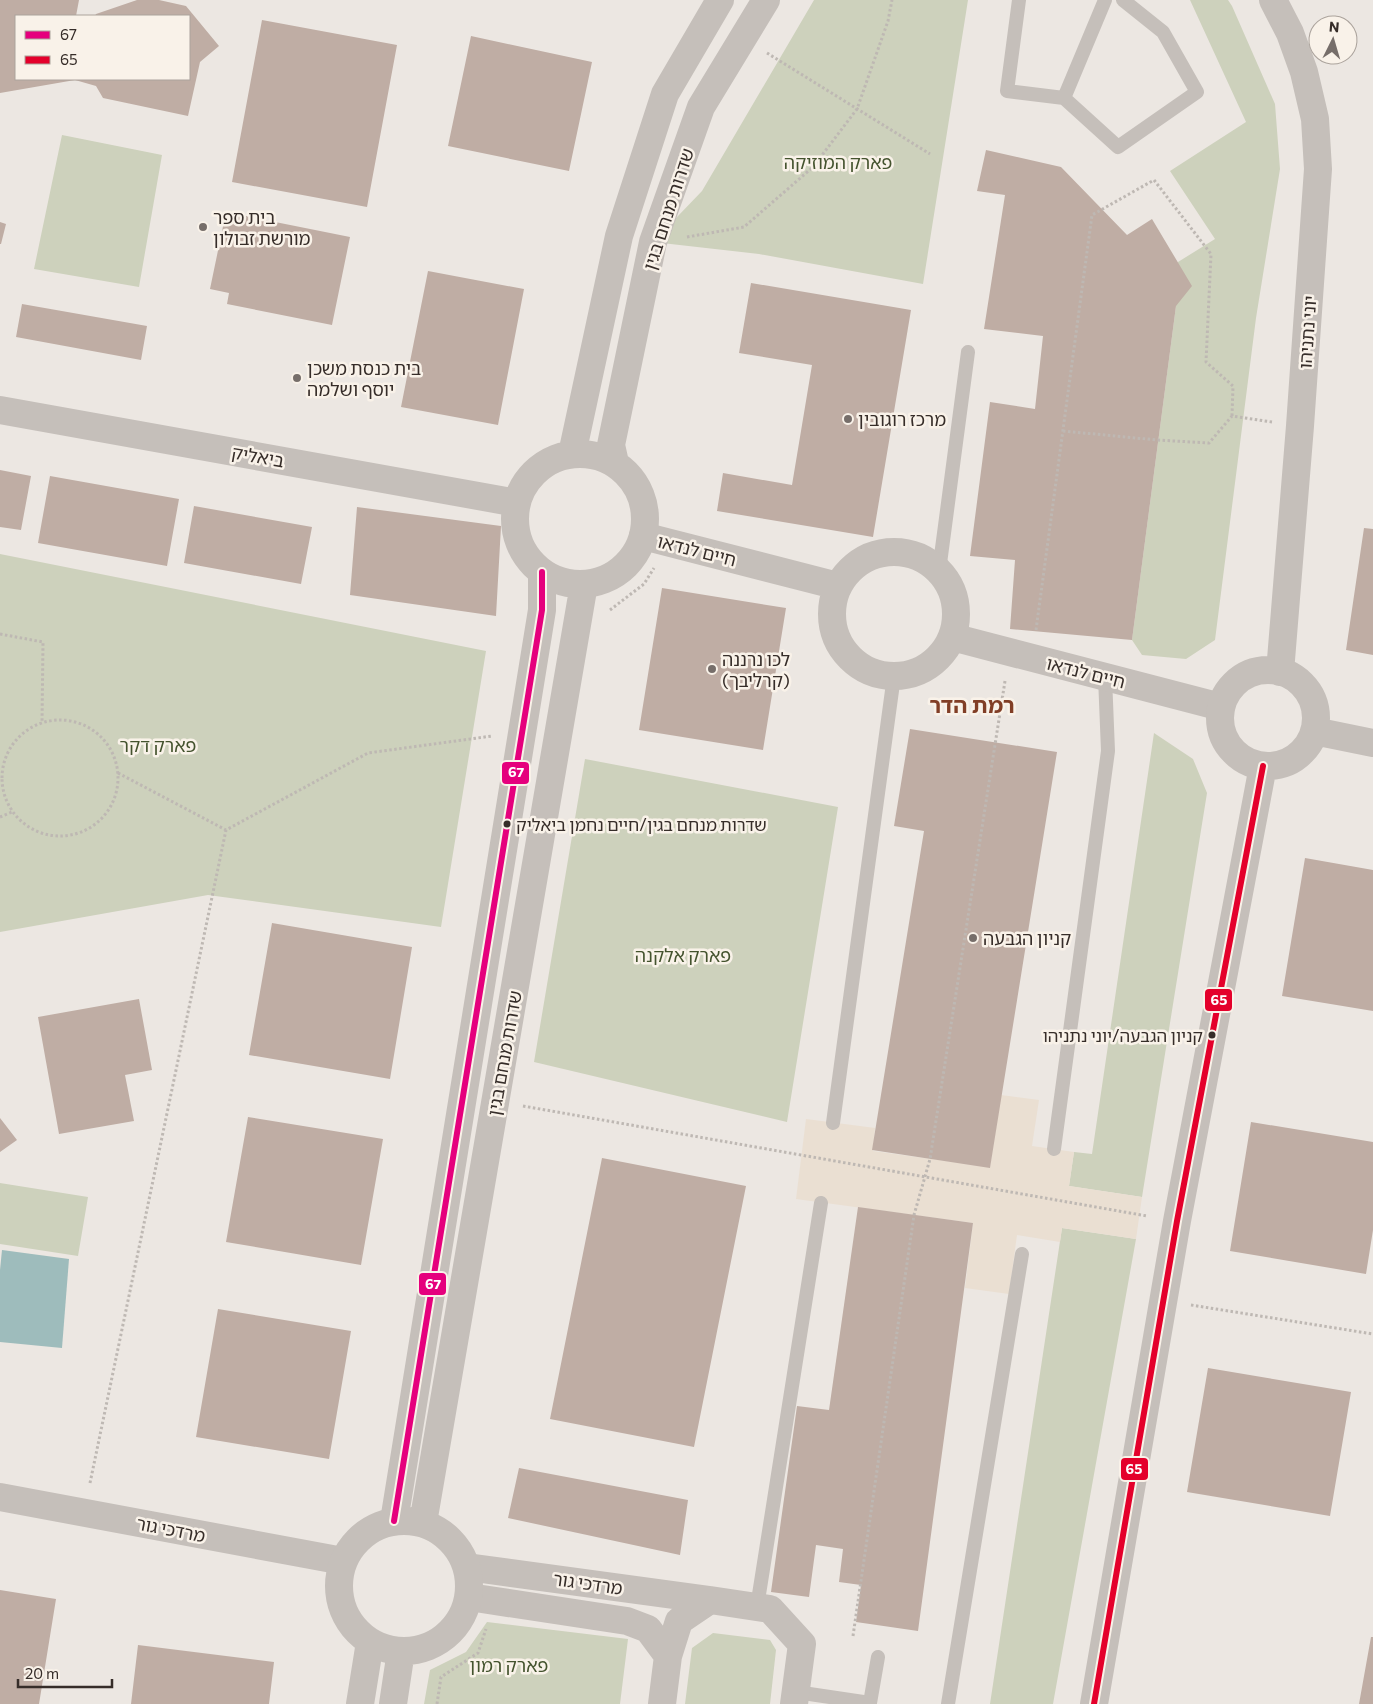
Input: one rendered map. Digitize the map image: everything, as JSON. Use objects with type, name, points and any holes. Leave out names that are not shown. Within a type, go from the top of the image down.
[{"type":"street","name":"שדרות מנחם בגין","points":[[572,454],[620,236],[665,94],[720,0]]},
{"type":"street","name":"שדרות מנחם בגין","points":[[615,463],[611,446],[653,242],[701,107],[766,0]]},
{"type":"street","name":"יוני נתניהו","points":[[1273,0],[1290,33],[1304,72],[1315,119],[1318,169],[1280,672]]},
{"type":"street","name":"ביאליק","points":[[0,410],[517,503]]},
{"type":"street","points":[[572,454],[594,455],[615,463],[631,477],[642,495],[646,516],[643,536],[635,555],[621,569],[604,580],[584,584],[562,581],[542,572],[528,558],[518,541],[514,522],[517,503],[524,484],[537,470],[553,459],[572,454]]},
{"type":"street","name":"חיים לנדאו","points":[[643,536],[838,586]]},
{"type":"street","points":[[884,553],[904,553],[923,559],[939,571],[949,586],[955,602],[956,620],[952,637],[943,653],[929,665],[913,674],[894,676],[874,673],[855,663],[841,647],[833,628],[832,606],[838,586],[849,571],[865,558],[884,553]]},
{"type":"street","name":"שדרות מנחם בגין","points":[[394,1521],[542,610],[542,572]]},
{"type":"street","name":"שדרות מנחם בגין","points":[[423,1523],[584,584]]},
{"type":"street","name":"חיים לנדאו","points":[[952,637],[1221,707]]},
{"type":"street","points":[[1264,670],[1280,672],[1289,674],[1303,684],[1312,698],[1316,715],[1314,731],[1307,746],[1295,758],[1280,765],[1263,766],[1248,762],[1235,753],[1224,740],[1220,724],[1221,707],[1224,697],[1234,684],[1247,674],[1264,670]]},
{"type":"street","points":[[1314,731],[1373,743]]},
{"type":"street","points":[[1094,1704],[1177,1221],[1263,766]]},
{"type":"street","name":"מרדכי גור","points":[[0,1497],[343,1561]]},
{"type":"street","points":[[409,1520],[423,1523],[442,1532],[457,1548],[467,1567],[470,1582],[481,1599],[462,1616],[452,1631],[437,1642],[420,1649],[401,1651],[384,1649],[370,1642],[355,1630],[345,1615],[339,1598],[338,1579],[343,1561],[354,1542],[372,1528],[394,1521],[409,1520]]},
{"type":"street","name":"מרדכי גור","points":[[467,1567],[770,1609],[802,1644],[795,1698]]},
{"type":"street","name":"מרדכי גור","points":[[481,1599],[626,1621],[648,1629],[668,1656]]},
{"type":"street","points":[[662,1704],[668,1656],[679,1621],[710,1600]]},
{"type":"street","points":[[360,1704],[370,1642]]},
{"type":"street","points":[[393,1704],[401,1651]]},
{"type":"lane","points":[[1018,0],[1007,91],[1064,98],[1118,147],[1198,92],[1162,32],[1124,0]]},
{"type":"lane","points":[[1064,98],[1104,0]]},
{"type":"lane","points":[[939,571],[968,352]]},
{"type":"lane","points":[[833,1123],[894,676]]},
{"type":"lane","points":[[1054,1149],[1108,751],[1105,677]]},
{"type":"lane","points":[[757,1607],[821,1203]]},
{"type":"lane","points":[[948,1704],[1022,1254]]},
{"type":"lane","points":[[795,1698],[870,1704],[878,1657]]},
{"type":"path","points":[[688,228],[685,237],[744,227],[813,167],[856,109],[888,20],[892,0]]},
{"type":"path","points":[[770,45],[766,52],[930,154]]},
{"type":"path","points":[[853,1636],[914,1215],[930,1159],[1063,431],[1092,215],[1154,180],[1211,254],[1206,362],[1233,386],[1232,416],[1209,443],[1063,431]]},
{"type":"path","points":[[1232,416],[1300,426]]},
{"type":"path","points":[[0,634],[43,642],[42,723]]},
{"type":"path","points":[[57,720],[73,722],[89,728],[103,739],[113,755],[118,774],[116,792],[109,810],[96,824],[80,833],[61,836],[42,834],[26,826],[12,812],[4,795],[2,776],[5,758],[14,742],[29,729],[42,723],[57,720]]},
{"type":"path","points":[[84,1513],[226,830],[368,753],[522,732]]},
{"type":"path","points":[[118,774],[226,830]]},
{"type":"path","points":[[0,817],[12,812]]},
{"type":"path","points":[[496,1101],[1177,1221]]},
{"type":"path","points":[[1163,1300],[1373,1334]]},
{"type":"path","points":[[437,1704],[441,1677],[478,1653],[481,1599]]},
{"type":"green space","name":"פארק המוזיקה","points":[[814,0],[968,0],[923,284],[759,254],[653,242],[702,191]]},
{"type":"green space","points":[[1190,0],[1228,0],[1232,6],[1275,104],[1280,169],[1256,318],[1215,640],[1186,659],[1142,655],[1132,640],[1176,306],[1178,262],[1215,239],[1170,171],[1246,122]]},
{"type":"green space","points":[[62,135],[162,155],[139,287],[34,269]]},
{"type":"green space","name":"פארק דקר","points":[[0,554],[486,651],[441,927],[208,895],[0,932]]},
{"type":"green space","points":[[1154,733],[1193,759],[1207,793],[1142,1197],[1069,1186],[1074,1152],[1092,1154]]},
{"type":"green space","name":"פארק אלקנה","points":[[585,759],[838,807],[787,1122],[534,1062]]},
{"type":"green space","points":[[0,1183],[88,1197],[78,1256],[0,1244]]},
{"type":"green space","points":[[1062,1228],[1136,1239],[1053,1704],[990,1704]]},
{"type":"green space","name":"פארק רמון","points":[[487,1622],[628,1639],[620,1704],[424,1704],[430,1670],[466,1652]]},
{"type":"green space","points":[[713,1633],[770,1640],[776,1650],[770,1704],[685,1704],[692,1648]]},
{"type":"shaded area","points":[[1001,1095],[1039,1100],[1032,1146],[1074,1152],[1069,1186],[1142,1197],[1136,1239],[1062,1228],[1060,1242],[1017,1235],[1009,1294],[965,1288],[973,1223],[796,1199],[806,1119],[875,1128],[873,1151],[990,1167]]},
{"type":"water","points":[[2,1250],[69,1259],[62,1348],[0,1342],[0,1270]]},
{"type":"building","points":[[0,0],[79,0],[76,15],[15,15],[15,80],[75,80],[0,93]]},
{"type":"building","points":[[137,0],[159,0],[186,6],[219,46],[200,62],[188,116],[103,98],[96,86],[75,80],[190,80],[190,15],[96,15]]},
{"type":"building","points":[[262,20],[397,45],[367,207],[232,182]]},
{"type":"building","points":[[471,36],[592,62],[569,171],[448,146]]},
{"type":"building","points":[[986,150],[1061,167],[1127,235],[1152,219],[1192,286],[1176,306],[1132,640],[1010,629],[1015,560],[970,556],[990,402],[1035,409],[1043,336],[984,329],[1005,195],[977,191]]},
{"type":"building","points":[[226,212],[350,237],[332,325],[227,304],[229,293],[210,289]]},
{"type":"building","points":[[0,222],[6,224],[1,244],[0,244]]},
{"type":"building","points":[[428,271],[524,289],[498,425],[401,407]]},
{"type":"building","name":"מרכז רוגובין","points":[[751,283],[911,310],[873,537],[717,511],[723,473],[792,485],[812,365],[739,353]]},
{"type":"building","points":[[22,304],[147,326],[141,360],[16,337]]},
{"type":"building","points":[[0,470],[31,476],[21,530],[0,527]]},
{"type":"building","points":[[50,476],[179,499],[167,566],[38,543]]},
{"type":"building","points":[[194,506],[312,527],[301,584],[184,563]]},
{"type":"building","points":[[357,507],[501,526],[496,616],[350,595]]},
{"type":"building","points":[[1364,528],[1373,529],[1373,655],[1346,650]]},
{"type":"building","name":"לכו נרננה (קרליבך)","points":[[662,588],[786,608],[763,750],[639,730]]},
{"type":"building","points":[[910,729],[1057,752],[990,1168],[872,1150],[924,831],[894,826]]},
{"type":"building","points":[[1305,858],[1373,870],[1373,1011],[1282,996]]},
{"type":"building","points":[[272,923],[412,947],[390,1079],[249,1055]]},
{"type":"building","points":[[139,999],[152,1070],[125,1075],[134,1121],[59,1134],[38,1017]]},
{"type":"building","points":[[248,1117],[383,1139],[361,1265],[226,1242]]},
{"type":"building","points":[[0,1118],[17,1140],[0,1152]]},
{"type":"building","points":[[1251,1122],[1373,1142],[1373,1230],[1366,1274],[1230,1251]]},
{"type":"building","points":[[602,1158],[746,1186],[694,1447],[550,1419]]},
{"type":"building","points":[[858,1207],[973,1223],[918,1631],[856,1622],[861,1585],[839,1582],[843,1549],[816,1545],[809,1597],[771,1592],[797,1406],[829,1410]]},
{"type":"building","points":[[218,1309],[351,1331],[329,1459],[196,1437]]},
{"type":"building","points":[[1208,1368],[1351,1392],[1330,1516],[1187,1492]]},
{"type":"building","points":[[519,1468],[688,1500],[680,1555],[508,1518]]},
{"type":"building","points":[[0,1590],[56,1599],[39,1704],[0,1704]]},
{"type":"building","points":[[1371,1637],[1373,1637],[1373,1704],[1359,1704]]},
{"type":"building","points":[[138,1645],[274,1662],[269,1704],[131,1704]]},
{"type":"transit line","name":"67","points":[[394,1521],[542,610],[542,572]]},
{"type":"transit line","name":"65","points":[[1094,1704],[1177,1221],[1263,766]]},
{"type":"place","name":"בית ספר מורשת זבולון","points":[[203,227]]},
{"type":"place","name":"בית כנסת משכן יוסף ושלמה","points":[[297,378]]},
{"type":"place","name":"מרכז רוגובין","points":[[848,419]]},
{"type":"place","name":"לכו נרננה (קרליבך)","points":[[712,669]]},
{"type":"place","name":"שדרות מנחם בגין/חיים נחמן ביאליק","points":[[507,824]]},
{"type":"place","name":"קניון הגבעה","points":[[973,938]]},
{"type":"place","name":"קניון הגבעה/יוני נתניהו","points":[[1212,1035]]},
{"type":"district","name":"רמת הדר","points":[[972,704]]}]
